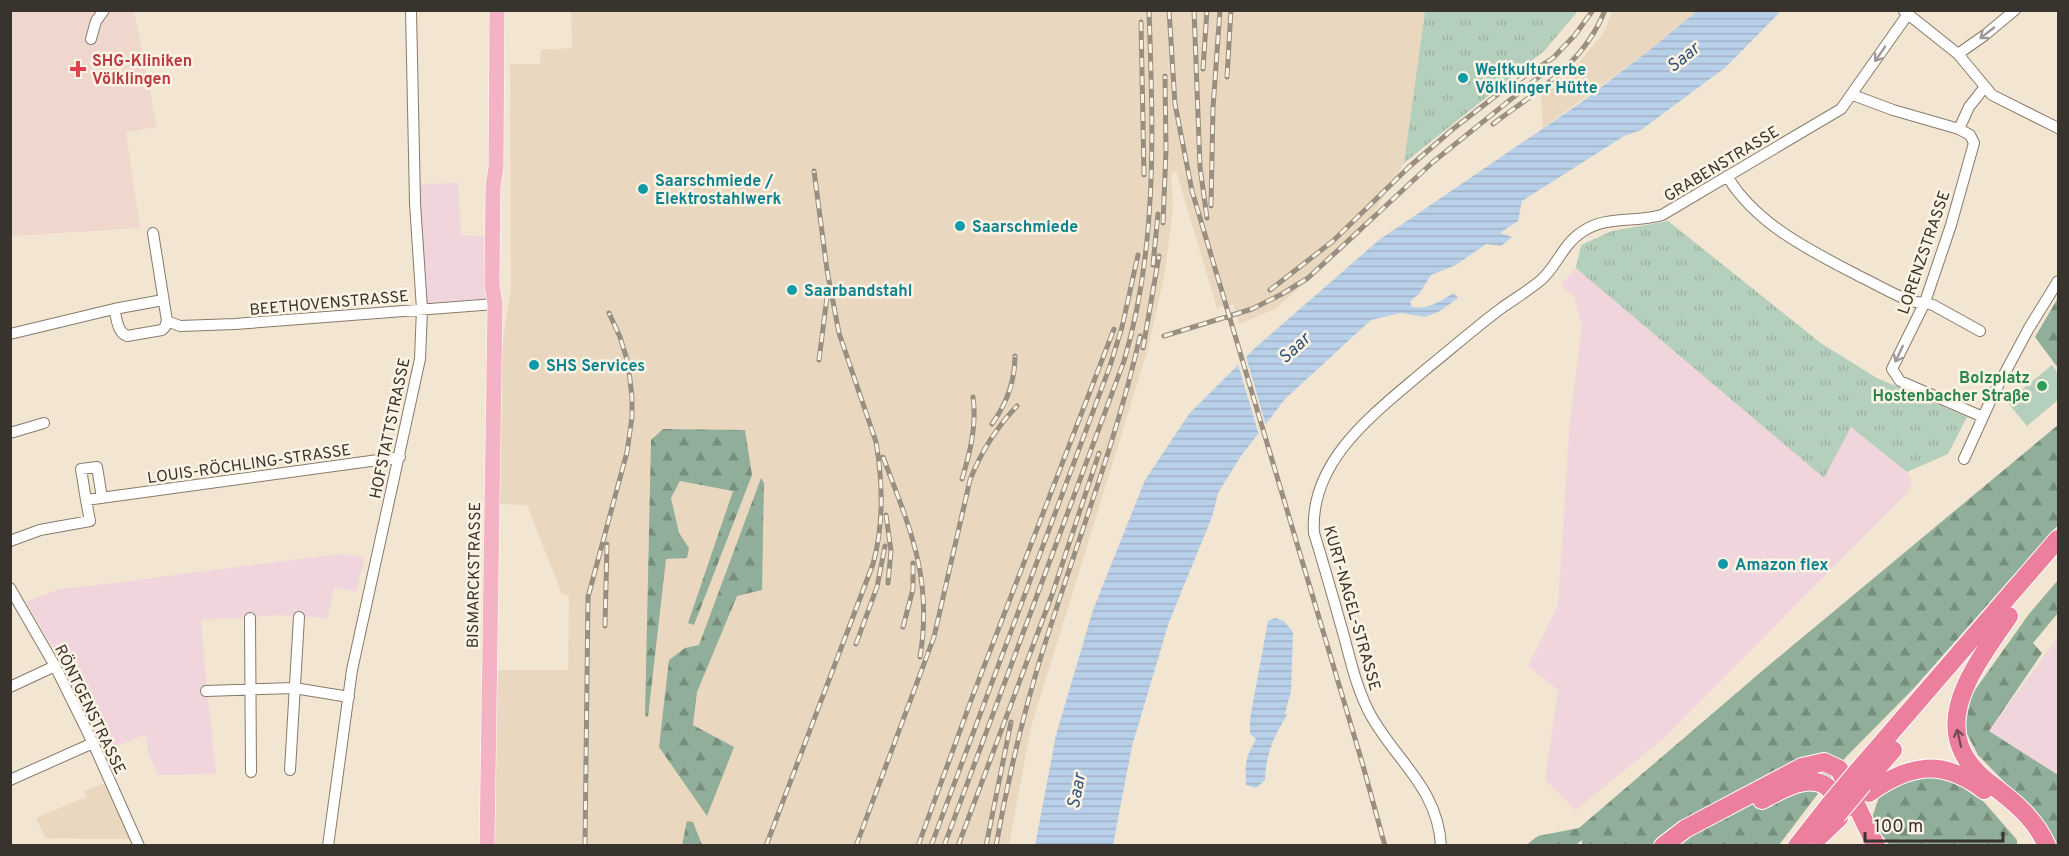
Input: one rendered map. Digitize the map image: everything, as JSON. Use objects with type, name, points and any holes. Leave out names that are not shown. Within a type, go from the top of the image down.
[{"type":"highway","points":[[1862,783],[2058,539]]},
{"type":"highway","points":[[1797,846],[1835,812],[1862,783],[2058,558]]},
{"type":"highway","points":[[2009,616],[1963,689],[1956,724],[1958,740],[1965,758],[1978,774],[2027,815],[2041,831],[2047,846]]},
{"type":"highway","points":[[1663,846],[1684,829],[1772,781],[1802,766],[1824,762],[1839,769],[1874,846]]},
{"type":"highway","points":[[1862,783],[1919,769],[1938,768],[1955,772],[1973,782],[2022,821],[2032,834],[2037,846]]},
{"type":"highway","points":[[1676,846],[1778,792],[1806,782],[1817,782],[1825,785],[1831,791],[1874,846]]},
{"type":"highway","points":[[1815,842],[1835,812]]},
{"type":"main road","name":"BISMARCKSTRASSE","points":[[487,846],[495,304],[492,285],[492,187],[496,167],[496,10]]},
{"type":"street","points":[[91,39],[96,21],[104,10]]},
{"type":"street","name":"HOFSTATTSTRASSE","points":[[328,846],[352,670],[417,376],[422,309],[415,203],[411,10]]},
{"type":"street","points":[[1958,54],[1985,36],[2015,10]]},
{"type":"street","points":[[1906,12],[1958,54],[1984,88],[2003,102],[2057,123]]},
{"type":"street","name":"GRABENSTRASSE","points":[[1592,226],[1610,221],[1653,218],[1662,215],[1832,116],[1845,105],[1853,94],[1906,12]]},
{"type":"street","points":[[1853,94],[1893,110],[1959,129],[1970,107],[1984,88]]},
{"type":"street","name":"LORENZSTRASSE","points":[[1959,129],[1970,135],[1974,143],[1951,225],[1925,302],[1892,369],[1895,376],[1907,385],[1983,417]]},
{"type":"street","points":[[1727,176],[1736,190],[1782,233],[1843,268],[1914,302],[1925,302],[1980,331]]},
{"type":"street","name":"KURT-NAGEL-STRASSE","points":[[1440,846],[1436,819],[1430,800],[1368,711],[1359,689],[1314,534],[1313,520],[1316,501],[1329,467],[1365,421],[1478,326],[1541,280],[1553,268],[1567,245],[1582,231],[1592,226]]},
{"type":"street","points":[[114,309],[118,328],[122,334],[127,336],[162,330],[165,327],[167,321],[153,233]]},
{"type":"street","points":[[1964,459],[1993,395],[2029,328],[2058,281]]},
{"type":"street","points":[[10,334],[114,309],[163,300]]},
{"type":"street","name":"BEETHOVENSTRASSE","points":[[167,321],[180,326],[235,324],[422,309],[482,307],[495,304]]},
{"type":"street","points":[[10,434],[44,423]]},
{"type":"street","name":"LOUIS-RÖCHLING-STRASSE","points":[[86,500],[400,457]]},
{"type":"street","points":[[10,541],[40,530],[90,521],[81,469],[97,467],[102,498]]},
{"type":"street","name":"RÖNTGENSTRASSE","points":[[11,592],[55,666],[93,743],[139,846]]},
{"type":"street","points":[[290,770],[299,617]]},
{"type":"street","points":[[250,618],[251,772]]},
{"type":"street","points":[[10,687],[55,666]]},
{"type":"street","points":[[206,691],[294,688],[349,697]]},
{"type":"street","points":[[10,780],[93,743]]},
{"type":"shaded area","name":"SHG-Kliniken Völklingen","points":[[11,11],[134,11],[157,127],[126,132],[140,228],[11,236]]},
{"type":"shaded area","points":[[571,11],[1425,11],[1404,163],[1362,233],[1275,309],[1239,324],[1233,304],[1217,308],[1176,171],[1171,172],[1173,207],[1165,272],[1148,349],[1031,727],[1009,845],[494,846],[496,670],[568,670],[569,595],[562,594],[527,505],[498,504],[501,353],[511,288],[510,64],[540,64],[541,50],[572,48]]},
{"type":"shaded area","points":[[1612,11],[1697,11],[1651,49],[1543,128],[1541,95],[1577,65],[1604,32]]},
{"type":"shaded area","points":[[458,183],[461,235],[485,236],[486,301],[423,303],[418,184]]},
{"type":"shaded area","points":[[1576,268],[1824,478],[1851,427],[1907,472],[1911,478],[1911,485],[1907,493],[1664,738],[1576,810],[1545,780],[1558,690],[1528,666],[1558,605],[1569,431],[1582,325],[1574,297],[1561,285]]},
{"type":"shaded area","points":[[338,554],[365,558],[356,592],[334,587],[328,618],[278,615],[201,620],[216,774],[158,775],[148,753],[146,734],[105,751],[70,677],[26,602],[59,589]]},
{"type":"shaded area","points":[[2058,637],[2058,775],[1989,731]]},
{"type":"shaded area","points":[[105,783],[130,839],[45,838],[36,818],[86,797],[84,791]]},
{"type":"green space","name":"Weltkulturerbe Völklinger Hütte","points":[[1425,11],[1578,11],[1544,51],[1404,163]]},
{"type":"green space","points":[[1668,221],[1822,344],[1877,378],[1967,417],[1948,454],[1907,472],[1851,427],[1824,478],[1576,268],[1581,245],[1612,231]]},
{"type":"green space","points":[[2058,298],[2058,368],[2035,337]]},
{"type":"green space","name":"Bolzplatz Hostenbacher Straße","points":[[2052,365],[2058,373],[2058,400],[2027,426],[2007,402]]},
{"type":"green space","points":[[2058,425],[2058,525],[1914,688],[1845,758],[1779,845],[1582,846],[1582,840],[1576,845],[1525,846],[1538,836],[1579,828],[1768,666]]},
{"type":"green space","points":[[663,429],[745,430],[752,475],[694,625],[688,623],[733,491],[680,481],[671,498],[679,533],[689,548],[687,558],[666,559],[648,717],[645,716],[651,440]]},
{"type":"green space","points":[[761,478],[764,483],[762,590],[737,596],[697,692],[693,725],[734,747],[707,816],[659,747],[669,660],[685,648],[699,645]]},
{"type":"green space","points":[[2058,580],[2058,613],[2033,643],[2042,653],[1989,731],[2058,775],[2058,845],[2056,845],[2049,830],[2037,815],[1978,755],[1965,730],[1970,697],[2029,614]]},
{"type":"green space","points":[[1921,777],[1949,778],[1984,802],[2017,840],[2017,845],[1890,845],[1871,821],[1879,797],[1900,784]]},
{"type":"green space","points":[[687,821],[693,822],[702,845],[682,845]]},
{"type":"water","name":"Saar","points":[[1697,11],[1781,11],[1726,67],[1641,130],[1624,136],[1522,201],[1518,221],[1500,233],[1512,237],[1501,246],[1486,244],[1456,265],[1431,275],[1419,294],[1410,301],[1412,307],[1418,308],[1434,304],[1454,293],[1458,298],[1440,311],[1425,317],[1401,313],[1371,320],[1285,399],[1241,456],[1218,493],[1212,517],[1169,622],[1132,746],[1113,845],[1035,846],[1056,735],[1093,610],[1145,480],[1189,414],[1255,348],[1379,240],[1579,104]]},
{"type":"water","points":[[1275,618],[1284,621],[1293,632],[1291,691],[1285,713],[1287,715],[1269,753],[1265,780],[1256,788],[1246,785],[1246,761],[1256,739],[1250,734],[1250,719],[1268,621]]},
{"type":"pier","points":[[1245,353],[1267,429],[1260,438],[1237,361]]},
{"type":"railway","points":[[944,846],[1124,361],[1135,318],[1143,275],[1151,187],[1152,99],[1149,10]]},
{"type":"railway","points":[[1169,10],[1175,104],[1192,191],[1385,846]]},
{"type":"railway","points":[[1194,10],[1200,167],[1207,218]]},
{"type":"railway","points":[[1203,69],[1207,10]]},
{"type":"railway","points":[[1211,206],[1213,108],[1220,10]]},
{"type":"railway","points":[[1227,77],[1231,10]]},
{"type":"railway","points":[[1270,290],[1333,241],[1409,167],[1453,129],[1502,91],[1553,58],[1575,35],[1593,10]]},
{"type":"railway","points":[[1493,124],[1542,88],[1572,61],[1585,46],[1605,10]]},
{"type":"railway","points":[[1141,22],[1144,175]]},
{"type":"railway","points":[[1164,336],[1252,309],[1308,278],[1433,162],[1546,71]]},
{"type":"railway","points":[[1163,223],[1166,150],[1165,76]]},
{"type":"railway","points":[[766,846],[873,564],[881,519],[881,488],[876,442],[839,333],[827,270],[814,171]]},
{"type":"railway","points":[[1153,265],[1158,214]]},
{"type":"railway","points":[[931,846],[1110,366],[1122,327],[1138,255]]},
{"type":"railway","points":[[1143,348],[1159,256]]},
{"type":"railway","points":[[819,360],[827,297]]},
{"type":"railway","points":[[585,846],[588,597],[627,452],[632,417],[628,363],[609,313]]},
{"type":"railway","points":[[918,846],[973,695],[1114,329]]},
{"type":"railway","points":[[996,846],[1032,686],[1106,460],[1140,336]]},
{"type":"railway","points":[[992,424],[1009,392],[1014,375],[1015,356]]},
{"type":"railway","points":[[962,479],[972,439],[973,397]]},
{"type":"railway","points":[[856,846],[934,637],[970,480],[990,441],[1017,406]]},
{"type":"railway","points":[[958,846],[1053,592],[1099,453]]},
{"type":"railway","points":[[883,457],[910,531],[921,578],[924,603],[920,657]]},
{"type":"railway","points":[[886,515],[891,551],[888,583]]},
{"type":"railway","points":[[605,626],[607,544]]},
{"type":"railway","points":[[856,644],[877,587],[885,546]]},
{"type":"railway","points":[[903,627],[913,589],[913,563]]},
{"type":"railway","points":[[986,846],[1011,722]]},
{"type":"place","name":"SHG-Kliniken Völklingen","points":[[78,69]]},
{"type":"place","name":"Weltkulturerbe Völklinger Hütte","points":[[1463,78]]},
{"type":"place","name":"Saarschmiede / Elektrostahlwerk","points":[[643,189]]},
{"type":"place","name":"Saarschmiede","points":[[960,226]]},
{"type":"place","name":"Saarbandstahl","points":[[792,290]]},
{"type":"place","name":"SHS Services","points":[[534,365]]},
{"type":"place","name":"Bolzplatz Hostenbacher Straße","points":[[2042,386]]},
{"type":"place","name":"Amazon flex","points":[[1723,564]]}]
